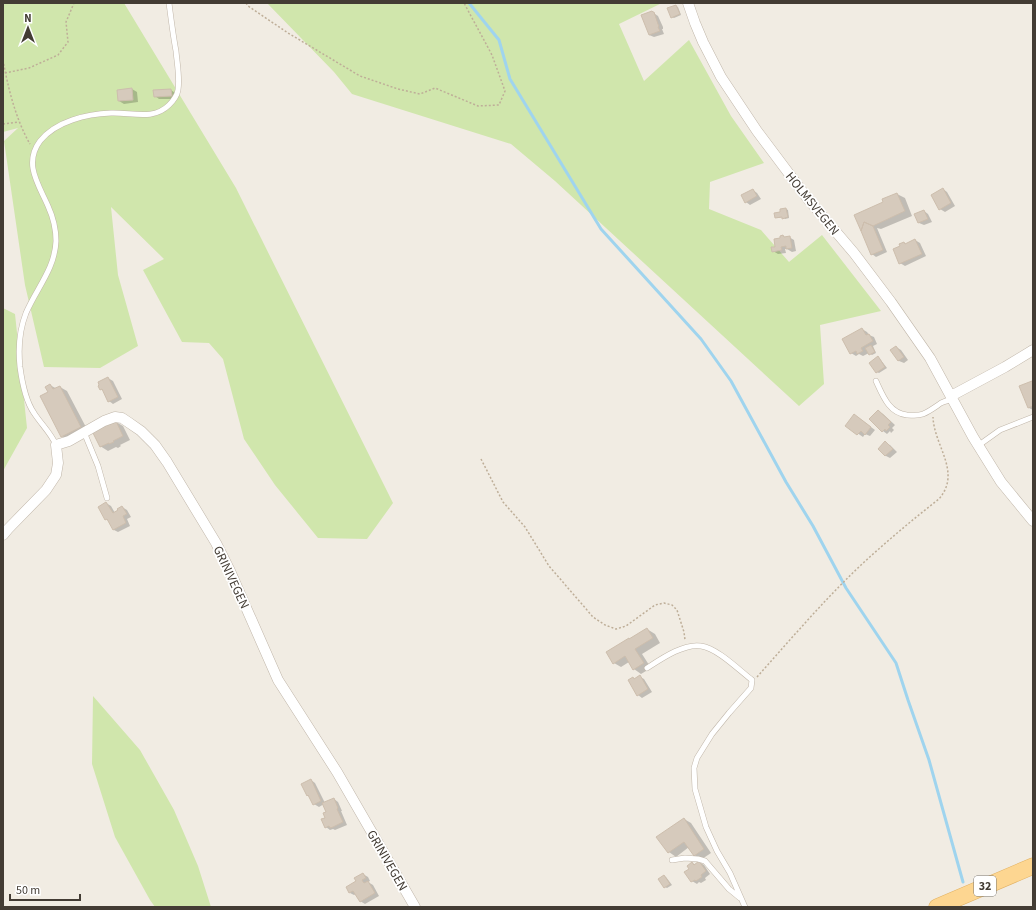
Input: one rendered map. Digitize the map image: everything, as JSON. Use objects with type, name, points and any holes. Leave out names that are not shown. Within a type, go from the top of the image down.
[{"type":"main road","name":"32","points":[[937,907],[1033,866]]},
{"type":"street","name":"HOLMSVEGEN","points":[[688,3],[708,53],[721,77],[792,179],[854,253],[891,302],[930,358],[1001,482],[1033,521]]},
{"type":"street","points":[[952,397],[1033,350]]},
{"type":"street","name":"GRINIVEGEN","points":[[56,445],[69,441],[104,421],[115,417],[122,418],[141,431],[155,445],[167,462],[216,543],[230,571],[278,680],[337,772],[415,907]]},
{"type":"street","points":[[3,535],[46,490],[56,475],[58,463],[56,445]]},
{"type":"lane","points":[[56,445],[28,403],[22,379],[19,352],[20,336],[24,321],[30,305],[53,262],[56,242],[54,224],[34,174],[32,161],[40,142],[45,136],[61,125],[72,120],[105,113],[152,114],[161,111],[171,104],[178,90],[178,80],[169,3]]},
{"type":"lane","points":[[876,381],[887,403],[896,412],[902,414],[915,416],[923,414],[952,397]]},
{"type":"lane","points":[[979,445],[1000,430],[1033,416]]},
{"type":"lane","points":[[84,432],[98,466],[107,498]]},
{"type":"lane","points":[[647,668],[663,657],[686,648],[700,646],[717,653],[752,680],[750,688],[712,734],[697,758],[694,768],[695,789],[706,827],[717,851],[730,873],[745,907]]},
{"type":"lane","points":[[672,860],[686,858],[705,861],[729,889],[741,898]]},
{"type":"path","points":[[5,73],[29,68],[58,55],[68,42],[66,22],[74,3]]},
{"type":"path","points":[[246,3],[248,6],[288,33],[360,76],[398,89],[420,94],[435,88],[478,106],[499,105],[505,91],[492,55],[464,3]]},
{"type":"path","points":[[3,60],[5,73],[19,122],[24,134],[35,152]]},
{"type":"path","points":[[3,124],[19,122]]},
{"type":"path","points":[[751,685],[792,638],[860,566],[943,494],[948,482],[948,471],[934,426],[933,409]]},
{"type":"path","points":[[481,458],[503,502],[525,528],[550,566],[593,616],[605,625],[616,629],[626,626],[655,605],[664,603],[672,605],[677,610],[680,617],[686,648]]},
{"type":"green space","points":[[3,3],[124,3],[236,188],[393,503],[367,539],[318,538],[275,485],[244,439],[223,359],[209,343],[182,342],[143,270],[164,259],[111,207],[118,275],[138,346],[100,368],[44,367],[25,285],[4,141],[18,128],[3,132]]},
{"type":"green space","points":[[267,3],[662,3],[619,24],[644,81],[689,40],[731,116],[764,163],[710,182],[709,209],[761,230],[789,262],[822,235],[881,311],[820,325],[824,384],[799,406],[555,181],[511,144],[352,94],[334,72]]},
{"type":"green space","points":[[3,308],[15,314],[27,428],[3,471]]},
{"type":"green space","points":[[93,696],[140,750],[174,810],[198,866],[211,907],[155,907],[150,900],[115,837],[92,764]]},
{"type":"building","points":[[676,5],[680,14],[671,18],[667,8]]},
{"type":"building","points":[[652,11],[654,12],[660,31],[649,35],[641,15]]},
{"type":"building","points":[[132,88],[133,100],[118,101],[117,90]]},
{"type":"building","points":[[171,89],[172,96],[154,97],[153,90]]},
{"type":"building","points":[[943,188],[951,203],[939,210],[931,195]]},
{"type":"building","points":[[753,189],[757,196],[745,203],[741,195]]},
{"type":"building","points":[[897,193],[905,211],[873,226],[864,222],[861,231],[854,215],[883,202],[882,199]]},
{"type":"building","points":[[786,208],[788,217],[782,219],[782,217],[775,218],[774,213],[780,212],[780,209]]},
{"type":"building","points":[[924,210],[928,219],[918,223],[914,214]]},
{"type":"building","points":[[864,222],[873,226],[883,250],[871,255],[861,231]]},
{"type":"building","points":[[783,235],[784,237],[790,236],[792,248],[786,249],[786,246],[781,247],[782,250],[772,252],[771,247],[775,247],[774,239],[780,238],[780,236]]},
{"type":"building","points":[[915,239],[922,254],[899,264],[893,249],[900,246],[899,244],[904,242],[905,244]]},
{"type":"building","points":[[862,328],[866,335],[869,334],[873,341],[861,348],[863,351],[857,354],[856,351],[850,354],[842,339]]},
{"type":"building","points":[[871,345],[875,352],[869,355],[865,348]]},
{"type":"building","points":[[896,346],[904,357],[898,361],[890,350]]},
{"type":"building","points":[[878,356],[885,367],[876,373],[869,363]]},
{"type":"building","points":[[108,377],[118,397],[108,402],[102,389],[100,390],[98,386],[98,382]]},
{"type":"building","points":[[1032,381],[1033,406],[1028,408],[1019,386]]},
{"type":"building","points":[[50,384],[53,389],[60,386],[81,427],[61,437],[40,396],[48,392],[45,387]]},
{"type":"building","points":[[878,410],[891,422],[888,425],[890,427],[886,431],[885,429],[882,432],[869,419]]},
{"type":"building","points":[[854,414],[871,427],[865,435],[861,431],[857,435],[845,426]]},
{"type":"building","points":[[116,421],[123,436],[113,441],[114,442],[100,447],[92,431]]},
{"type":"building","points":[[885,441],[893,449],[885,456],[878,449]]},
{"type":"building","points":[[106,502],[113,513],[122,506],[127,514],[123,516],[126,523],[113,530],[107,519],[105,520],[98,507]]},
{"type":"building","points":[[647,628],[653,638],[635,649],[644,663],[633,670],[625,656],[613,664],[606,652]]},
{"type":"building","points":[[640,675],[648,689],[637,696],[628,680],[633,677],[634,679]]},
{"type":"building","points":[[311,779],[321,801],[313,805],[301,784]]},
{"type":"building","points":[[334,798],[343,822],[330,828],[329,826],[325,828],[321,819],[325,818],[323,813],[326,812],[322,803]]},
{"type":"building","points":[[684,818],[704,849],[694,856],[684,842],[668,853],[656,837]]},
{"type":"building","points":[[699,861],[706,871],[701,875],[702,877],[691,882],[684,872],[689,869],[687,866],[692,862],[694,865]]},
{"type":"building","points":[[363,873],[366,878],[362,880],[364,883],[368,881],[375,893],[360,902],[353,891],[349,893],[346,887],[356,881],[354,878]]},
{"type":"building","points":[[664,875],[670,884],[664,888],[658,879]]},
{"type":"waterway","points":[[469,3],[499,40],[510,79],[601,229],[701,339],[731,381],[786,482],[813,526],[846,588],[896,663],[929,760],[963,882]]}]
